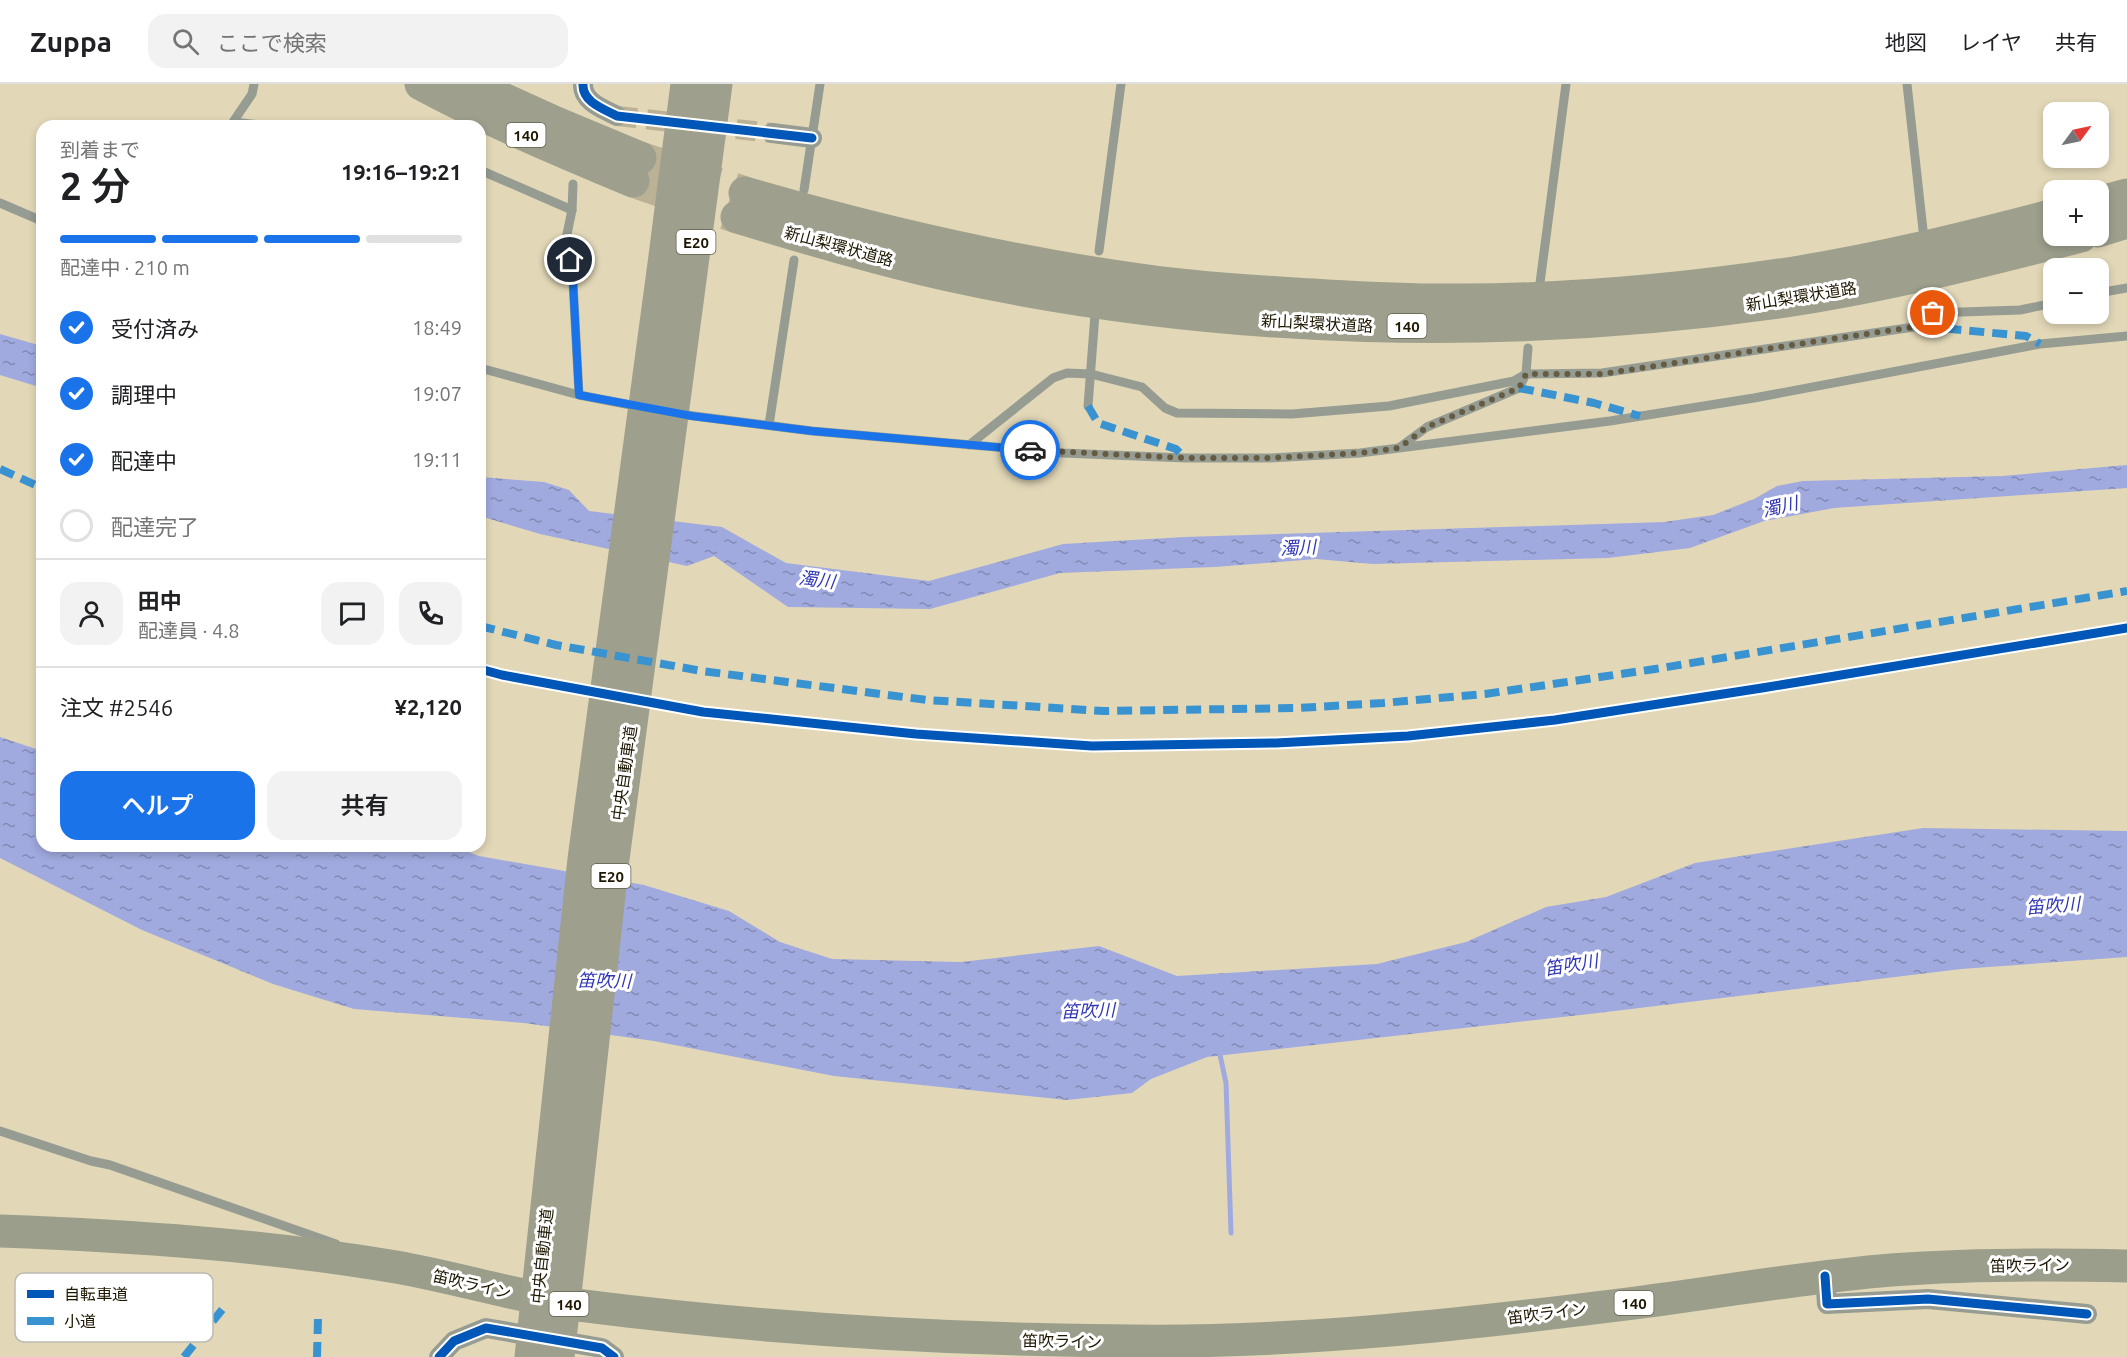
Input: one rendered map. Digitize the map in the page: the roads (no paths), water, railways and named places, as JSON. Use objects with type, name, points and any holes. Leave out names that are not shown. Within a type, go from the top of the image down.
[{"type":"highway","name":"140","points":[[421,84],[458,104],[545,144],[636,170],[556,123],[470,84]]},
{"type":"highway","name":"中央自動車道","points":[[660,399],[687,84]]},
{"type":"highway","name":"中央自動車道","points":[[542,1354],[584,859],[660,399],[716,84]]},
{"type":"highway","points":[[2109,200],[2127,195]]},
{"type":"highway","name":"新山梨環状道路","points":[[2043,218],[1885,256],[1788,273],[1677,288],[1586,295],[1460,300],[1365,298],[1157,283],[1051,266],[949,246],[843,221],[741,205],[839,247],[947,274],[1058,296],[1147,309],[1360,326],[1451,327],[1573,323],[1683,314],[1788,300],[1890,282],[2043,246]]},
{"type":"highway","points":[[2109,228],[2127,222]]},
{"type":"highway","name":"笛吹ライン","points":[[0,1231],[116,1236],[220,1244],[332,1257],[402,1268],[518,1295],[580,1306],[763,1326],[915,1336],[1141,1342],[1354,1333],[1476,1322],[1634,1303],[1825,1276],[1893,1270],[2028,1263],[2127,1266]]},
{"type":"street","points":[[586,99],[617,116]]},
{"type":"street","points":[[772,133],[812,138]]},
{"type":"street","points":[[1825,1276],[1827,1304],[1928,1299],[2087,1314]]},
{"type":"street","points":[[439,1357],[454,1341],[486,1328],[602,1348],[614,1357]]},
{"type":"lane","points":[[234,120],[252,94],[254,84]]},
{"type":"lane","points":[[804,190],[820,84]]},
{"type":"lane","points":[[1099,251],[1121,84]]},
{"type":"lane","points":[[1540,283],[1566,84]]},
{"type":"lane","points":[[1907,84],[1923,230]]},
{"type":"lane","points":[[486,173],[572,210]]},
{"type":"lane","points":[[573,184],[572,210],[566,239],[573,282],[579,395]]},
{"type":"lane","points":[[0,203],[36,218]]},
{"type":"lane","points":[[769,425],[794,260]]},
{"type":"lane","points":[[2109,291],[2127,288]]},
{"type":"lane","points":[[1930,293],[1933,313]]},
{"type":"lane","points":[[969,445],[1053,378],[1067,374],[1091,374],[1142,387],[1165,408],[1177,413],[1292,414],[1389,406],[1514,381],[1526,374],[1602,374],[1914,327],[1933,313],[2020,310],[2043,305]]},
{"type":"lane","points":[[1088,406],[1095,314]]},
{"type":"lane","points":[[486,370],[579,395],[692,416],[812,431],[1063,453],[1185,458],[1269,458],[1360,453],[1610,421],[1742,400],[2040,344],[2127,336]]},
{"type":"lane","points":[[1399,448],[1427,427],[1519,388],[1526,374],[1528,348]]},
{"type":"lane","points":[[0,1131],[110,1165],[402,1268]]},
{"type":"water","points":[[0,334],[36,344],[36,386],[0,375]]},
{"type":"water","name":"濁川","points":[[2127,465],[2127,488],[1834,508],[1764,521],[1690,548],[1608,558],[1373,564],[1316,559],[1215,567],[1060,573],[930,609],[788,607],[714,556],[687,566],[540,534],[486,518],[486,477],[544,482],[569,490],[589,511],[722,527],[786,563],[929,581],[1063,544],[1184,537],[1664,522],[1713,515],[1754,499],[1777,486],[1803,481],[2002,476]]},
{"type":"water","name":"笛吹川","points":[[0,737],[36,749],[36,852],[469,852],[479,856],[644,885],[729,911],[780,942],[832,959],[961,962],[1099,946],[1177,976],[1377,964],[1466,942],[1546,907],[1606,897],[1695,863],[1923,828],[2127,831],[2127,957],[1961,969],[1207,1057],[1151,1079],[1132,1093],[1067,1100],[834,1076],[654,1041],[524,1023],[354,1009],[273,984],[142,930],[0,858]]},
{"type":"waterway","points":[[1219,1050],[1226,1083],[1231,1233]]},
{"type":"tunnel","points":[[617,116],[772,133]]},
{"type":"tunnel","points":[[640,158],[745,193]]},
{"type":"tunnel","points":[[633,181],[737,217]]}]
